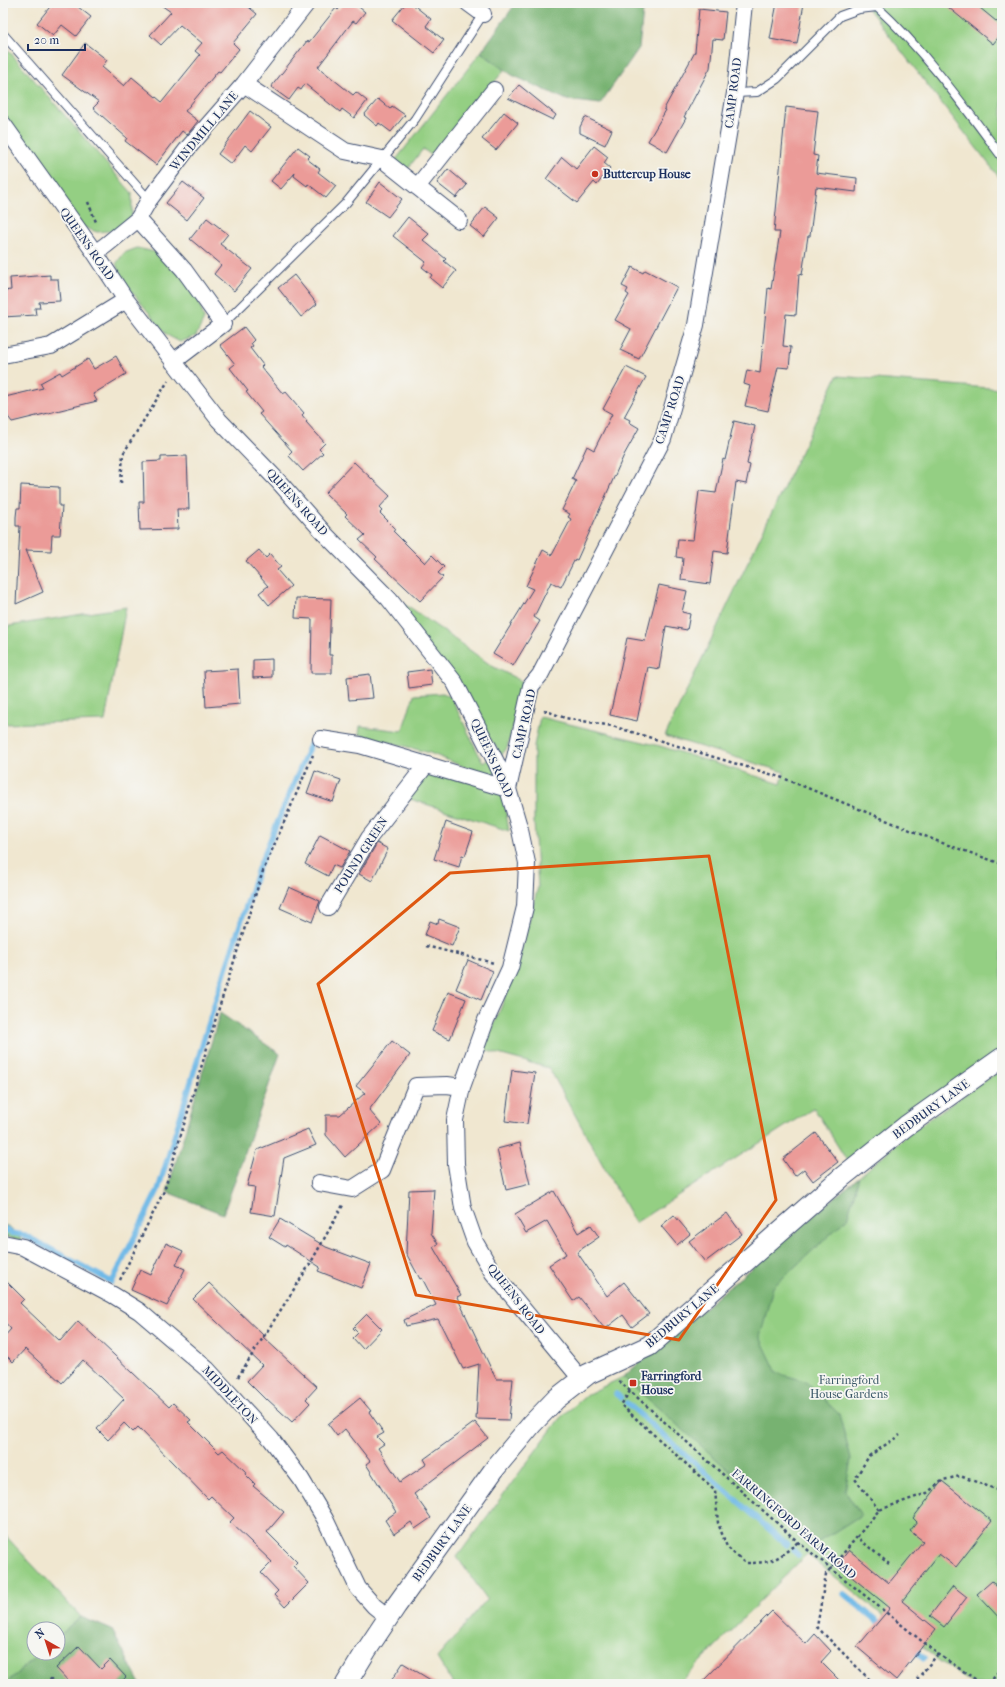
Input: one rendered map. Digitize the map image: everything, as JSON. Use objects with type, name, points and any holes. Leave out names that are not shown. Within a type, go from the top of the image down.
[{"type":"street","name":"WINDMILL LANE","points":[[95,253],[138,219],[149,200],[188,148],[244,84],[308,3]]},
{"type":"street","points":[[468,3],[483,14]]},
{"type":"street","name":"CAMP ROAD","points":[[508,789],[531,686],[540,675],[663,439],[696,325],[735,93],[744,3]]},
{"type":"street","points":[[244,84],[345,151],[382,159],[459,220]]},
{"type":"street","points":[[418,187],[494,90]]},
{"type":"street","name":"QUEENS ROAD","points":[[3,124],[95,253],[126,300],[219,420],[279,482],[325,534],[389,599],[456,682],[508,789],[520,830],[527,863],[525,907],[510,968],[486,1020],[462,1087],[455,1120],[456,1164],[463,1208],[476,1242],[493,1273],[581,1379]]},
{"type":"street","points":[[138,219],[184,270],[223,324],[175,365]]},
{"type":"street","points":[[3,355],[51,346],[126,300]]},
{"type":"street","points":[[321,739],[360,745],[508,789]]},
{"type":"street","name":"POUND GREEN","points":[[328,908],[369,838],[426,765]]},
{"type":"street","name":"BEDBURY LANE","points":[[346,1684],[366,1651],[496,1467],[532,1424],[556,1399],[581,1379],[649,1346],[842,1177],[906,1126],[1002,1058]]},
{"type":"street","points":[[319,1184],[352,1188],[382,1170],[416,1086],[447,1084],[462,1087]]},
{"type":"street","name":"MIDDLETON","points":[[3,1243],[23,1247],[113,1295],[145,1316],[207,1369],[271,1439],[301,1479],[325,1519],[358,1588],[374,1606],[389,1618]]},
{"type":"lane","points":[[735,93],[757,92],[777,80],[840,16],[859,9],[877,7],[901,29],[973,118],[1002,157]]},
{"type":"lane","points":[[223,324],[346,203],[415,119],[483,14]]},
{"type":"lane","points":[[3,34],[149,200]]},
{"type":"path","points":[[121,483],[123,454],[175,365]]},
{"type":"path","points":[[527,703],[565,718],[612,726],[783,778],[937,841],[1002,864]]},
{"type":"path","points":[[113,1295],[164,1191],[219,1008],[263,871],[321,739]]},
{"type":"path","points":[[426,946],[510,968]]},
{"type":"path","points":[[228,1392],[310,1264],[352,1188]]},
{"type":"path","name":"FARRINGFORD FARM ROAD","points":[[606,1366],[630,1391],[798,1542],[938,1654],[975,1678],[979,1684]]},
{"type":"path","points":[[630,1391],[621,1405],[715,1490],[718,1523],[727,1547],[740,1559],[745,1563],[766,1563],[781,1557],[798,1542]]},
{"type":"path","points":[[879,1510],[855,1479],[869,1456],[900,1435]]},
{"type":"path","points":[[874,1684],[816,1627],[826,1574],[879,1510],[927,1493],[943,1480],[960,1476],[998,1490],[1002,1493]]},
{"type":"path","points":[[857,1537],[889,1564]]},
{"type":"path","points":[[913,1684],[938,1654]]},
{"type":"path","points":[[991,1684],[990,1683],[997,1673],[1002,1672]]},
{"type":"path","points":[[45,1684],[51,1679],[55,1684]]},
{"type":"highlighted area","points":[[709,856],[776,1200],[679,1340],[416,1295],[318,984],[450,873]]},
{"type":"green space","points":[[516,3],[632,3],[643,11],[639,48],[600,104],[567,100],[512,75],[481,52]]},
{"type":"green space","points":[[864,3],[999,3],[1002,6],[1002,181]]},
{"type":"green space","points":[[3,44],[132,193],[132,217],[119,230],[97,232],[83,227],[3,117]]},
{"type":"green space","points":[[481,52],[504,70],[435,158],[423,149],[406,171],[394,162]]},
{"type":"green space","points":[[137,248],[155,252],[174,266],[198,297],[204,319],[196,336],[180,342],[167,335],[124,282],[116,264],[124,253]]},
{"type":"green space","points":[[837,376],[1002,389],[1002,1054],[849,1164],[814,1108],[635,1223],[549,1068],[484,1050],[516,970],[538,887],[534,822],[534,746],[540,717],[660,746],[781,784],[784,772],[665,736]]},
{"type":"green space","points":[[389,599],[411,608],[492,666],[531,686],[522,694],[507,748],[496,762],[508,789],[505,807],[509,831],[407,798],[424,772],[468,782],[472,770],[430,753],[359,734],[360,726],[402,731],[414,695],[443,693],[451,697],[483,763],[499,751]]},
{"type":"green space","points":[[126,607],[105,721],[3,724],[3,627]]},
{"type":"green space","points":[[220,1013],[280,1054],[223,1214],[167,1192]]},
{"type":"green space","name":"Farringford House Gardens","points":[[1002,1069],[1002,1684],[972,1684],[938,1660],[807,1554],[678,1684],[453,1684],[437,1658],[487,1599],[457,1557],[560,1418],[588,1394],[623,1377],[909,1133]]},
{"type":"green space","points":[[859,1177],[847,1219],[773,1287],[760,1337],[777,1373],[805,1381],[839,1414],[851,1459],[845,1491],[861,1515],[814,1545],[623,1377]]},
{"type":"green space","points":[[3,1224],[11,1229],[23,1241],[3,1236]]},
{"type":"green space","points":[[3,1533],[81,1617],[66,1630],[66,1621],[26,1621],[26,1661],[31,1661],[5,1684],[3,1684]]},
{"type":"green space","points":[[81,1617],[112,1630],[140,1684],[5,1684],[31,1661],[66,1661],[66,1630]]},
{"type":"building","points":[[53,3],[73,3],[91,17],[76,36],[62,25],[53,36],[37,23]]},
{"type":"building","points":[[158,3],[244,3],[257,14],[233,43],[239,49],[220,72],[218,71],[185,111],[198,121],[187,135],[182,131],[156,165],[125,141],[127,138],[93,108],[99,102],[62,75],[85,43],[107,60],[102,67],[124,86],[132,77],[162,102],[200,55],[195,51],[202,43],[180,25],[161,45],[150,35],[171,12]]},
{"type":"building","points":[[344,3],[354,3],[365,12],[356,23],[353,21],[318,67],[353,95],[356,92],[367,101],[354,118],[342,109],[340,112],[305,84],[301,90],[298,88],[289,100],[271,87],[307,41],[309,42],[336,8],[338,10]]},
{"type":"building","points":[[406,3],[411,3],[431,19],[426,26],[444,40],[434,53],[392,20]]},
{"type":"building","points":[[777,3],[804,3],[797,44],[770,39]]},
{"type":"building","points":[[943,3],[974,3],[1002,26],[1002,33],[993,44]]},
{"type":"building","points":[[699,9],[726,12],[723,40],[713,39],[710,68],[684,117],[686,118],[667,152],[648,141],[666,110],[664,109],[695,52]]},
{"type":"building","points":[[519,85],[556,115],[553,120],[508,98]]},
{"type":"building","points":[[378,99],[390,109],[392,106],[405,115],[391,132],[379,123],[377,126],[364,115]]},
{"type":"building","points":[[786,107],[818,111],[813,155],[818,156],[816,173],[857,178],[856,192],[816,187],[810,236],[808,236],[802,275],[799,274],[796,315],[786,314],[783,346],[791,347],[789,368],[778,367],[768,411],[745,406],[750,386],[744,384],[747,370],[760,373],[768,288],[771,289],[780,232],[774,232]]},
{"type":"building","points":[[250,111],[271,127],[252,151],[245,145],[231,164],[218,154]]},
{"type":"building","points":[[504,112],[518,123],[496,150],[482,139]]},
{"type":"building","points":[[585,117],[612,130],[605,145],[580,133],[580,127]]},
{"type":"building","points":[[594,146],[608,157],[604,163],[610,168],[597,185],[594,182],[577,203],[546,179],[562,157],[576,169]]},
{"type":"building","points":[[298,147],[310,156],[307,159],[320,169],[318,172],[336,186],[326,198],[308,184],[307,186],[294,176],[295,173],[281,189],[271,181]]},
{"type":"building","points":[[448,169],[467,185],[456,198],[437,183]]},
{"type":"building","points":[[183,182],[204,198],[187,220],[166,203]]},
{"type":"building","points":[[380,182],[402,199],[388,217],[366,202]]},
{"type":"building","points":[[485,207],[499,218],[484,237],[470,226]]},
{"type":"building","points":[[408,217],[429,234],[423,240],[446,259],[444,261],[456,271],[442,288],[430,278],[432,275],[422,267],[426,262],[393,236]]},
{"type":"building","points":[[207,218],[228,234],[220,244],[252,269],[234,291],[214,274],[221,265],[190,239]]},
{"type":"building","points":[[632,267],[643,273],[645,270],[677,287],[639,359],[620,350],[631,329],[615,320],[629,295],[626,293],[628,289],[622,286]]},
{"type":"building","points":[[50,275],[50,279],[58,279],[60,301],[39,302],[40,308],[35,308],[36,315],[3,317],[3,291],[11,290],[10,278]]},
{"type":"building","points":[[294,275],[317,304],[301,317],[278,288]]},
{"type":"building","points":[[244,327],[254,340],[251,343],[253,346],[250,348],[263,365],[261,367],[283,394],[286,392],[304,413],[302,415],[307,421],[306,422],[325,443],[319,449],[323,453],[303,471],[288,455],[292,451],[259,414],[262,412],[230,368],[235,364],[220,345]]},
{"type":"building","points":[[116,356],[126,374],[93,394],[97,401],[12,422],[3,410],[3,408],[7,407],[5,397],[43,388],[40,383],[60,372],[62,375],[88,359],[94,369]]},
{"type":"building","points":[[626,367],[646,377],[624,417],[639,428],[624,455],[577,560],[575,559],[561,587],[551,582],[534,617],[540,621],[513,666],[493,654],[533,589],[526,586],[543,550],[552,555],[571,519],[568,517],[570,514],[562,510],[576,481],[572,479],[587,446],[594,450],[612,414],[603,409]]},
{"type":"building","points":[[734,421],[755,426],[747,464],[750,465],[746,484],[736,482],[727,553],[714,551],[710,584],[681,580],[683,558],[676,557],[678,539],[693,540],[699,491],[716,493],[723,459],[725,460]]},
{"type":"building","points":[[187,456],[189,509],[177,509],[178,529],[140,530],[139,502],[144,502],[143,462],[161,461],[161,457]]},
{"type":"building","points":[[354,462],[390,496],[379,508],[382,511],[380,513],[396,529],[393,531],[425,563],[432,555],[444,567],[438,573],[443,577],[420,601],[375,559],[377,557],[359,540],[365,535],[345,516],[347,514],[325,493]]},
{"type":"building","points":[[21,485],[59,487],[59,506],[62,506],[60,535],[52,535],[51,551],[26,550],[43,592],[16,604],[20,526],[16,526],[16,517],[17,508],[20,508]]},
{"type":"building","points":[[259,550],[266,558],[270,554],[281,567],[277,570],[291,586],[269,605],[259,593],[268,586],[246,561]]},
{"type":"building","points":[[659,585],[687,591],[682,612],[690,614],[687,630],[666,626],[659,669],[648,667],[637,721],[610,715],[627,638],[645,641]]},
{"type":"building","points":[[296,598],[331,599],[329,655],[332,655],[332,673],[311,673],[312,619],[295,618]]},
{"type":"building","points":[[272,659],[272,677],[253,678],[253,660]]},
{"type":"building","points":[[238,669],[240,704],[206,707],[204,671]]},
{"type":"building","points":[[430,669],[432,685],[409,688],[407,672]]},
{"type":"building","points":[[370,674],[373,698],[349,700],[347,677]]},
{"type":"building","points":[[315,771],[341,780],[333,802],[307,793]]},
{"type":"building","points":[[446,822],[473,832],[465,856],[462,855],[459,867],[434,859]]},
{"type":"building","points":[[320,835],[350,851],[340,868],[333,865],[328,876],[305,864]]},
{"type":"building","points":[[377,843],[388,849],[372,881],[359,874]]},
{"type":"building","points":[[289,887],[320,901],[312,922],[280,908]]},
{"type":"building","points":[[439,919],[460,927],[452,946],[425,935],[430,921],[438,924]]},
{"type":"building","points":[[468,960],[493,971],[481,1000],[456,989]]},
{"type":"building","points":[[448,992],[466,999],[450,1039],[432,1031]]},
{"type":"building","points":[[392,1041],[410,1055],[369,1110],[381,1124],[345,1157],[326,1135],[326,1115],[340,1115],[365,1093],[356,1086]]},
{"type":"building","points":[[512,1070],[535,1073],[527,1124],[505,1121]]},
{"type":"building","points":[[308,1129],[316,1145],[284,1158],[275,1216],[251,1212],[255,1187],[247,1186],[257,1150]]},
{"type":"building","points":[[816,1133],[838,1162],[813,1181],[804,1169],[795,1176],[783,1159]]},
{"type":"building","points":[[520,1143],[530,1184],[506,1190],[497,1149]]},
{"type":"building","points":[[434,1189],[431,1233],[438,1244],[433,1247],[461,1295],[457,1297],[496,1379],[513,1379],[509,1420],[476,1419],[479,1364],[463,1369],[438,1319],[406,1326],[404,1320],[436,1305],[422,1278],[420,1279],[406,1253],[409,1190]]},
{"type":"building","points":[[554,1191],[578,1233],[591,1225],[599,1237],[577,1252],[607,1296],[624,1282],[649,1314],[632,1327],[623,1315],[605,1329],[579,1297],[573,1301],[549,1265],[566,1254],[547,1221],[526,1233],[515,1214]]},
{"type":"building","points":[[727,1213],[742,1234],[705,1262],[689,1241]]},
{"type":"building","points":[[674,1215],[690,1234],[677,1245],[661,1226]]},
{"type":"building","points":[[280,1219],[326,1247],[371,1264],[361,1288],[318,1271],[320,1267],[286,1245],[285,1247],[269,1237]]},
{"type":"building","points":[[166,1243],[183,1251],[176,1265],[185,1269],[167,1306],[131,1290],[140,1270],[151,1275]]},
{"type":"building","points":[[3,1278],[24,1299],[20,1303],[60,1341],[78,1321],[169,1407],[173,1403],[191,1420],[188,1422],[219,1453],[223,1450],[246,1472],[245,1474],[255,1484],[253,1486],[284,1512],[267,1532],[297,1562],[293,1566],[309,1583],[285,1607],[274,1595],[278,1591],[261,1573],[272,1562],[230,1522],[234,1518],[211,1496],[208,1499],[138,1427],[133,1432],[124,1423],[108,1440],[97,1429],[124,1399],[83,1360],[62,1383],[25,1349],[13,1362],[3,1352],[3,1338],[11,1329],[3,1320]]},
{"type":"building","points":[[209,1283],[264,1336],[263,1337],[317,1387],[306,1399],[310,1403],[292,1422],[267,1399],[266,1400],[247,1381],[262,1365],[193,1299]]},
{"type":"building","points":[[367,1314],[382,1329],[363,1349],[353,1338],[358,1333],[353,1328]]},
{"type":"building","points":[[360,1398],[371,1411],[369,1412],[384,1433],[377,1437],[384,1444],[378,1448],[400,1482],[427,1464],[424,1459],[475,1422],[488,1438],[414,1494],[431,1518],[415,1529],[411,1522],[394,1534],[385,1520],[396,1512],[366,1464],[370,1461],[345,1429],[337,1436],[328,1424]]},
{"type":"building","points":[[942,1481],[992,1521],[956,1567],[939,1554],[902,1601],[936,1629],[896,1680],[857,1647],[890,1608],[837,1565],[849,1550],[889,1583],[923,1541],[910,1531],[917,1522],[913,1518]]},
{"type":"building","points":[[992,1581],[1002,1593],[1002,1621],[977,1594]]},
{"type":"building","points":[[953,1586],[967,1597],[944,1627],[930,1616]]},
{"type":"building","points":[[772,1611],[806,1644],[815,1634],[831,1651],[821,1662],[843,1684],[700,1684]]},
{"type":"building","points":[[79,1646],[101,1669],[110,1660],[126,1677],[119,1684],[71,1684],[56,1668],[63,1661],[66,1661],[66,1658]]},
{"type":"building","points":[[403,1663],[437,1684],[389,1684]]},
{"type":"waterway","points":[[3,1228],[11,1233],[24,1235],[112,1282],[158,1190],[214,1006],[258,869],[310,745]]},
{"type":"waterway","points":[[616,1394],[621,1398]]},
{"type":"waterway","points":[[627,1403],[787,1545]]},
{"type":"waterway","points":[[793,1550],[798,1555]]},
{"type":"waterway","points":[[844,1594],[883,1626]]},
{"type":"waterway","points":[[912,1649],[924,1658]]},
{"type":"place","name":"Buttercup House","points":[[595,174]]},
{"type":"place","name":"Farringford House","points":[[633,1383]]}]
